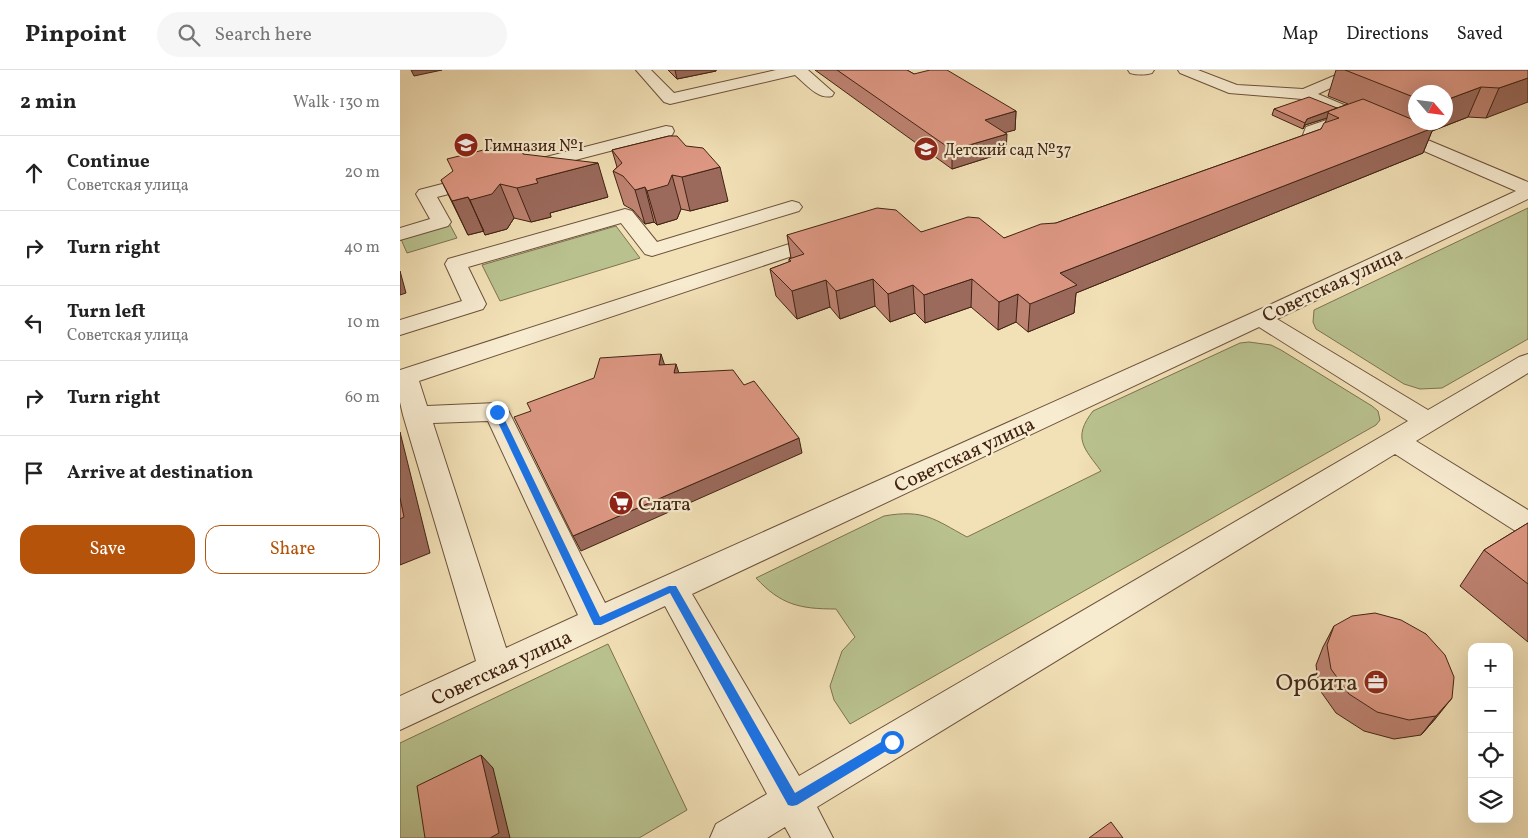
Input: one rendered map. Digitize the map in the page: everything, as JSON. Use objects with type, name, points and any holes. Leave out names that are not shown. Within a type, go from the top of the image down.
[{"type":"street","points":[[642,70],[670,100],[798,70],[826,94]]},
{"type":"street","points":[[1134,70],[1147,70]]},
{"type":"street","points":[[1184,70],[1235,90],[1305,94],[1528,190]]},
{"type":"street","points":[[1305,94],[1336,80],[1380,78],[1403,70]]},
{"type":"street","points":[[1270,162],[1307,148],[1312,131],[1355,116]]},
{"type":"street","points":[[513,171],[666,131]]},
{"type":"street","points":[[400,234],[441,222],[426,194],[494,176]]},
{"type":"street","name":"Советская улица","points":[[400,713],[1260,318],[1528,190]]},
{"type":"street","points":[[400,328],[474,304],[456,264],[625,215],[652,250],[792,207]]},
{"type":"street","points":[[496,668],[402,374],[842,234]]},
{"type":"street","points":[[1260,318],[1428,422]]},
{"type":"street","points":[[730,838],[1528,362]]},
{"type":"street","points":[[416,415],[497,412],[598,622]]},
{"type":"street","points":[[1394,441],[1528,524]]},
{"type":"street","points":[[672,588],[813,838]]},
{"type":"green space","points":[[1528,208],[1528,339],[1442,388],[1420,389],[1404,384],[1316,329],[1313,322],[1314,310]]},
{"type":"green space","points":[[449,223],[457,238],[407,253],[400,237]]},
{"type":"green space","points":[[616,226],[640,258],[500,301],[482,265]]},
{"type":"green space","points":[[1249,342],[1271,345],[1281,350],[1372,406],[1378,411],[1380,420],[1376,425],[850,724],[834,700],[830,686],[842,651],[855,637],[836,609],[812,608],[792,604],[774,594],[756,578],[884,516],[909,514],[928,517],[967,537],[1101,471],[1085,449],[1082,436],[1083,429],[1093,411],[1240,343]]},
{"type":"green space","points":[[608,644],[687,810],[639,838],[400,838],[400,743]]},
{"type":"building","points":[[837,70],[907,70],[914,74],[930,70],[947,70],[1016,111],[985,120],[1007,134],[952,150]]},
{"type":"building","points":[[1345,70],[1528,70],[1528,78],[1499,88],[1481,87],[1453,97],[1453,85],[1408,85],[1408,95]]},
{"type":"building","points":[[1309,97],[1337,108],[1307,119],[1305,123],[1274,109]]},
{"type":"building","points":[[1363,99],[1408,118],[1408,130],[1428,130],[1060,273],[1077,285],[1030,304],[1018,294],[999,302],[972,279],[924,295],[913,285],[888,294],[873,279],[836,291],[826,280],[792,291],[770,269],[804,254],[787,235],[877,208],[896,210],[921,232],[968,217],[979,218],[1004,238],[1041,224],[1056,223],[1321,129],[1324,123],[1339,118],[1328,113]]},
{"type":"building","points":[[669,136],[677,136],[686,146],[703,148],[720,167],[682,177],[672,175],[668,185],[647,191],[645,187],[635,190],[623,176],[613,171],[622,163],[612,150]]},
{"type":"building","points":[[516,142],[523,154],[598,163],[536,179],[538,183],[517,188],[500,184],[492,194],[470,200],[468,197],[452,201],[441,180],[453,171],[447,159]]},
{"type":"building","name":"Слата","points":[[661,354],[659,365],[676,364],[674,373],[733,370],[744,385],[754,381],[799,438],[573,536],[514,417],[531,411],[527,403],[594,378],[600,358]]},
{"type":"building","points":[[400,498],[404,517],[400,519]]},
{"type":"building","points":[[1528,523],[1528,584],[1484,550]]},
{"type":"building","name":"Орбита","points":[[1375,613],[1401,620],[1426,634],[1445,655],[1454,677],[1452,698],[1436,716],[1409,720],[1377,712],[1349,694],[1331,669],[1327,645],[1334,626],[1352,616]]},
{"type":"building","points":[[481,755],[499,833],[490,838],[425,838],[417,786]]},
{"type":"building","points":[[1111,822],[1123,838],[1089,838]]},
{"type":"place","name":"Гимназия №1","points":[[466,145]]},
{"type":"place","name":"Детский сад №37","points":[[926,149]]},
{"type":"place","name":"Слата","points":[[621,503]]},
{"type":"place","name":"Орбита","points":[[1376,682]]},
{"type":"route","points":[[497,412],[598,622],[672,588],[792,801],[892,742]]}]
